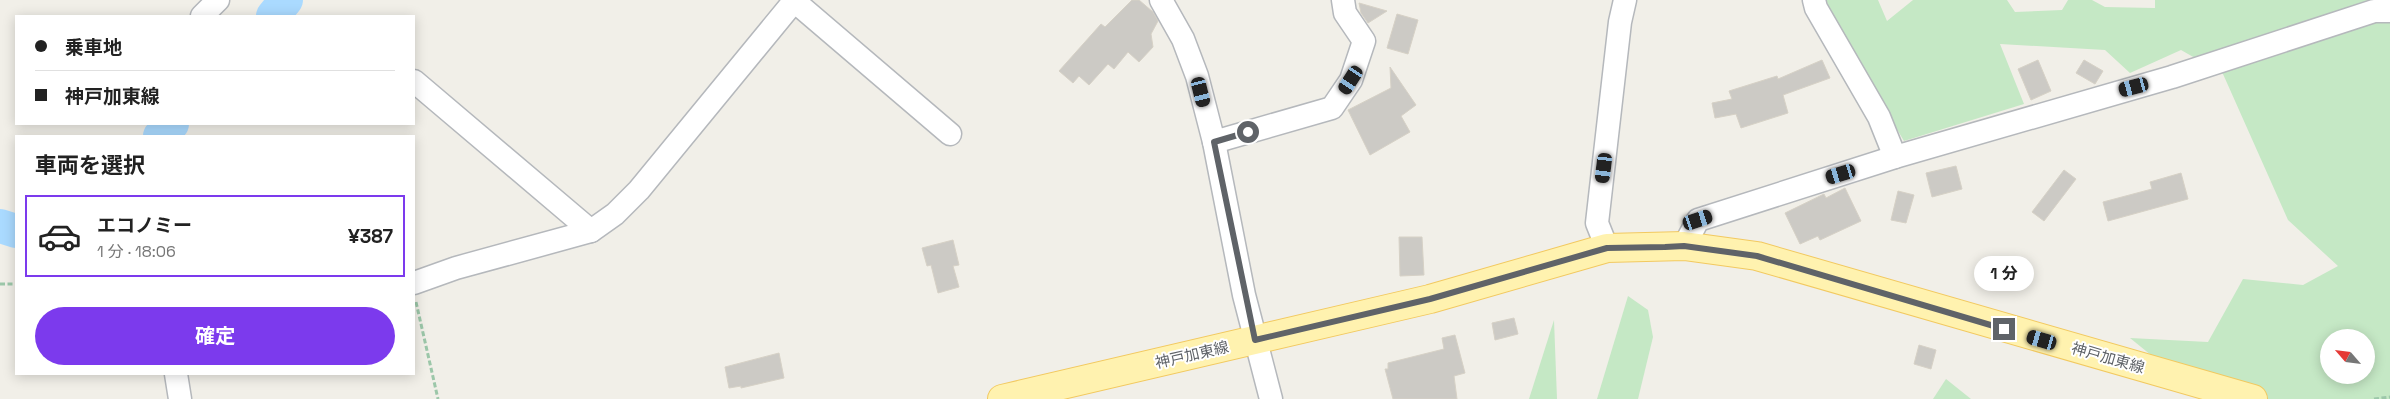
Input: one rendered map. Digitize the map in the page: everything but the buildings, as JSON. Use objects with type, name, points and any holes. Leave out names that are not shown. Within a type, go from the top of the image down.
[{"type":"main road","name":"神戸加東線","points":[[1002,399],[1430,299],[1607,248],[1684,246],[1757,256],[2253,399]]},
{"type":"street","points":[[203,15],[218,0]]},
{"type":"street","points":[[415,291],[456,268],[591,231],[615,214],[639,190],[794,0],[950,134]]},
{"type":"street","points":[[1161,0],[1183,39],[1197,76],[1214,142],[1255,340],[1271,399]]},
{"type":"street","points":[[1214,142],[1332,108],[1351,80],[1364,41],[1345,13],[1344,0]]},
{"type":"street","points":[[1607,248],[1597,223],[1620,22],[1625,0]]},
{"type":"street","points":[[1814,0],[1816,8],[1879,117],[1895,157]]},
{"type":"street","points":[[1684,246],[1698,220],[1895,157],[2172,77],[2374,11],[2390,11]]},
{"type":"street","points":[[415,82],[591,231]]},
{"type":"street","points":[[176,375],[180,399]]},
{"type":"path","points":[[0,284],[15,284]]},
{"type":"path","points":[[415,296],[438,399]]},
{"type":"path","points":[[2374,399],[2390,397]]},
{"type":"green space","points":[[1826,0],[1878,0],[1887,21],[1913,0],[2007,0],[2015,12],[2062,10],[2068,0],[2092,0],[2105,7],[2155,8],[2155,0],[2390,0],[2390,399],[2205,399],[2130,338],[2208,342],[2243,279],[2303,285],[2338,266],[2288,220],[2223,74],[2181,50],[2130,73],[2105,50],[2000,44],[2024,104],[1904,141],[1843,39]]},
{"type":"green space","points":[[1628,296],[1648,310],[1653,337],[1638,399],[1597,399]]},
{"type":"green space","points":[[1554,320],[1557,399],[1529,399]]},
{"type":"green space","points":[[1946,379],[1971,399],[1933,399]]},
{"type":"waterway","points":[[274,15],[286,0]]},
{"type":"waterway","points":[[161,135],[171,125]]},
{"type":"waterway","points":[[0,226],[15,231]]},
{"type":"route","points":[[1248,132],[1214,142],[1244,295],[1255,340],[1430,299],[1607,248],[1684,246],[1757,256],[2004,329]]}]
